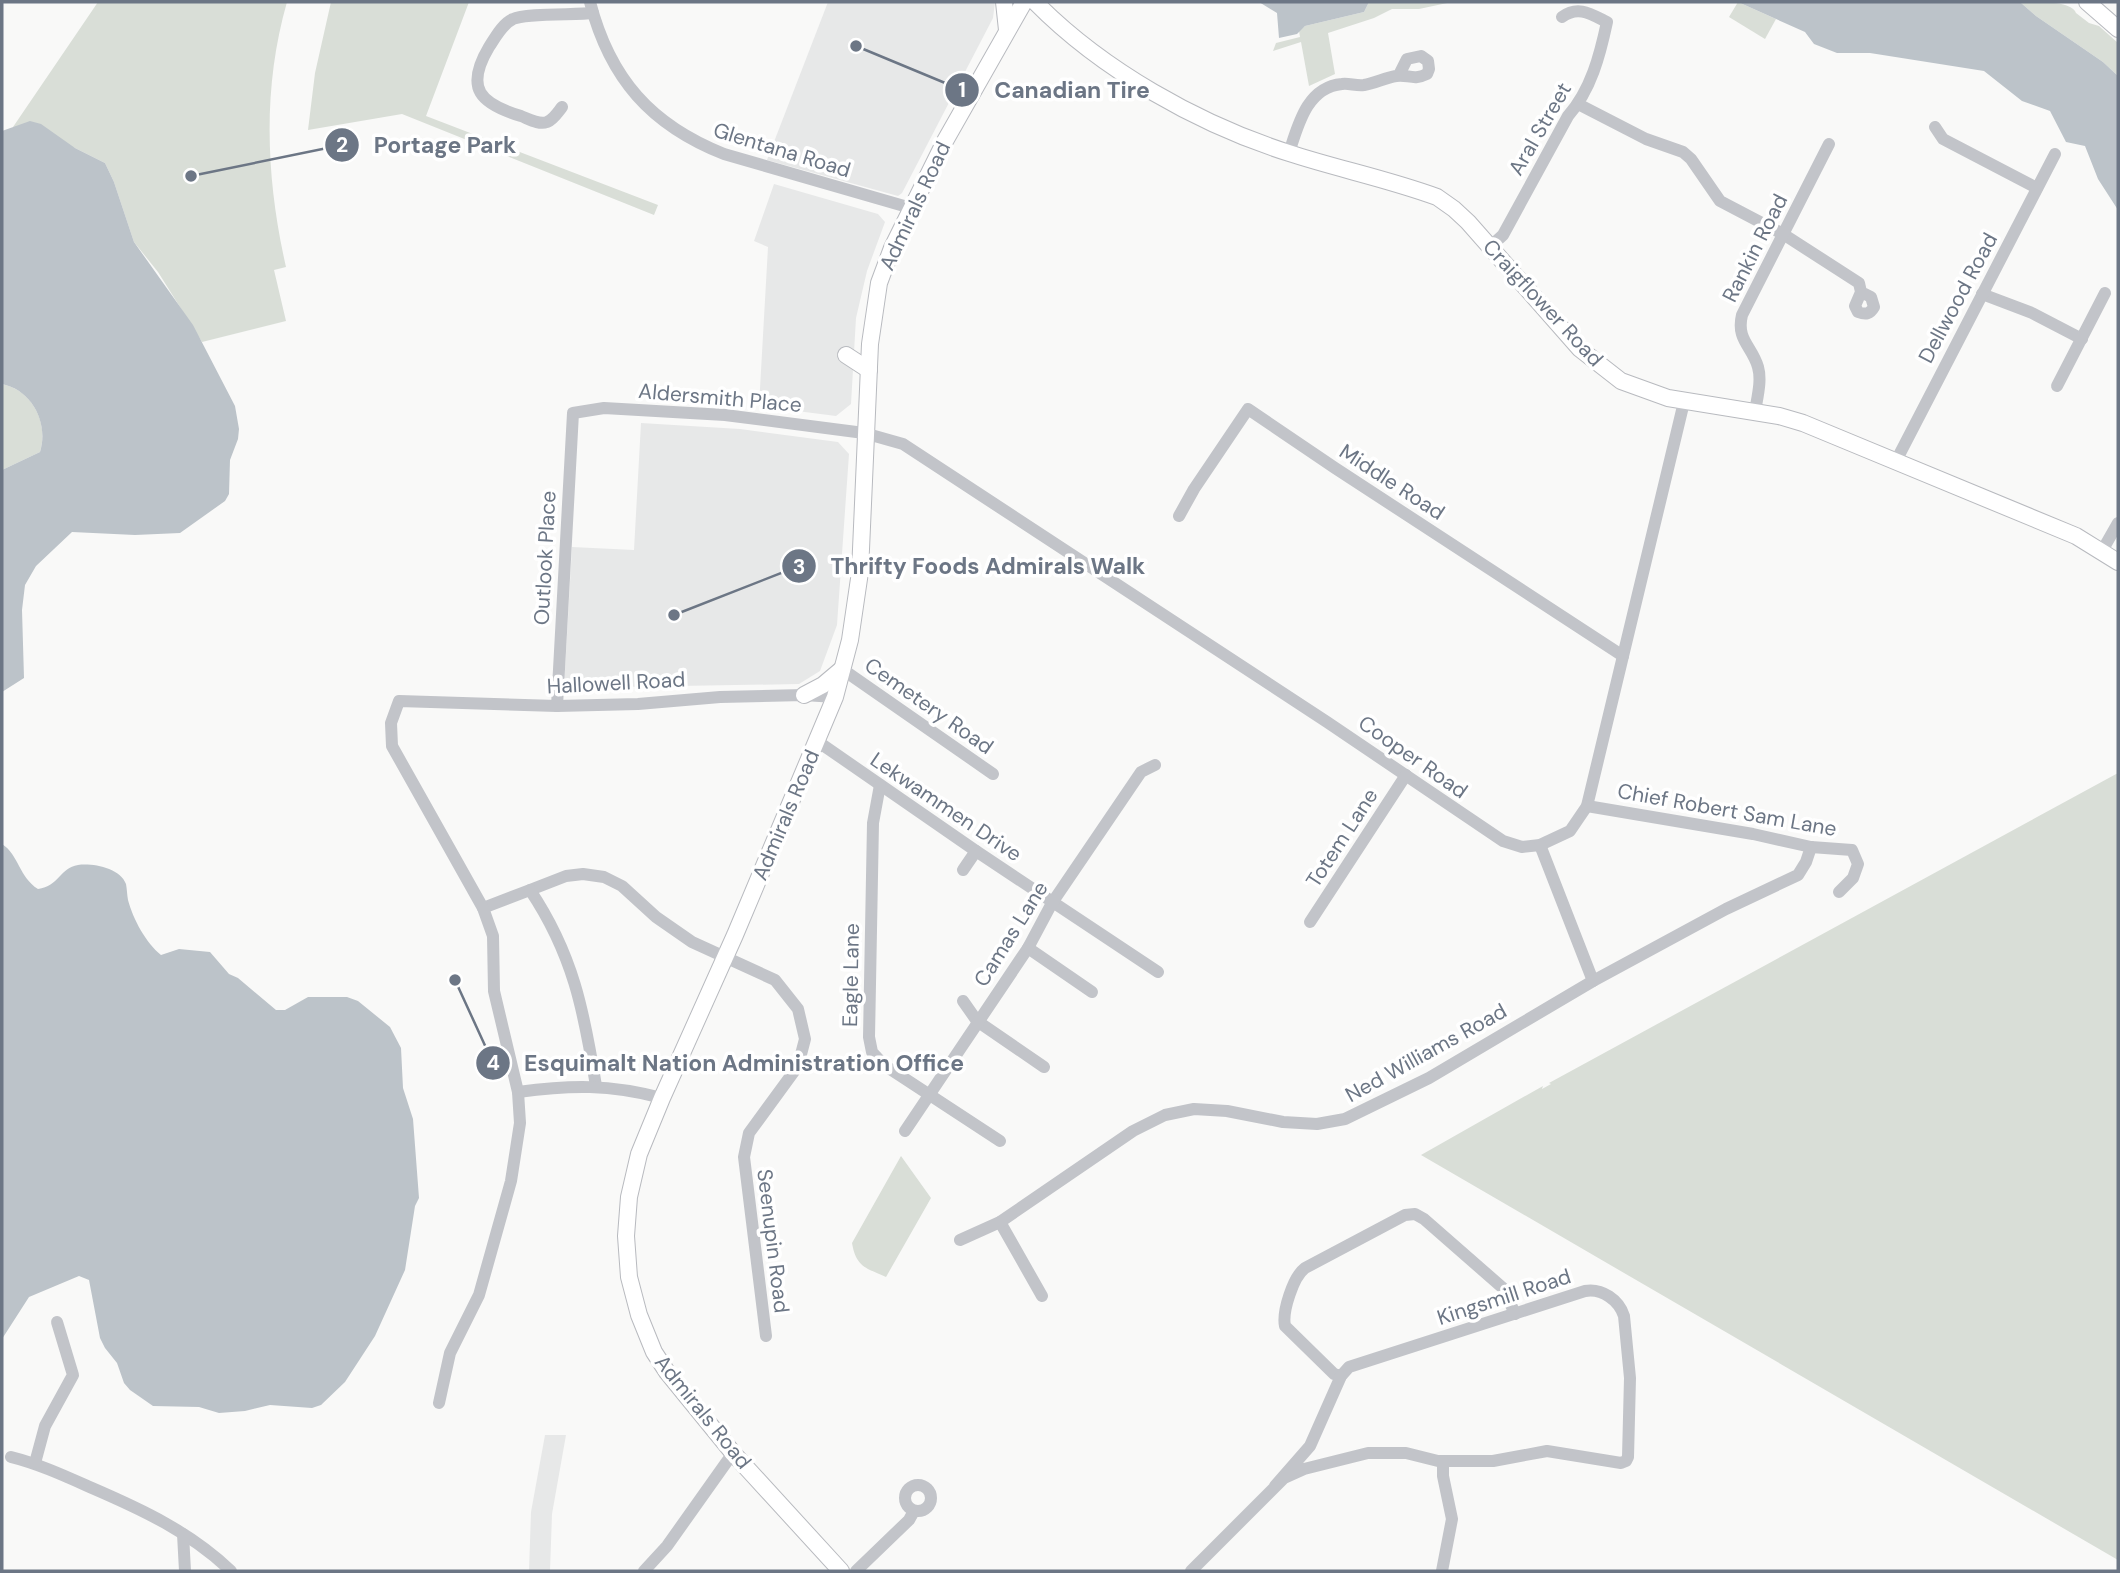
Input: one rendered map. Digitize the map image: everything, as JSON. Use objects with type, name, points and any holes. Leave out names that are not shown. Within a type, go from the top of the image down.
[{"type":"main road","points":[[1004,2],[1007,30]]},
{"type":"main road","name":"Admirals Road","points":[[841,1571],[733,1454],[654,1352],[639,1315],[629,1277],[626,1236],[629,1197],[639,1154],[662,1098],[725,958],[835,697],[850,640],[860,572],[864,433],[870,344],[879,283],[892,248],[945,141],[1024,2]]},
{"type":"main road","name":"Craigflower Road","points":[[1035,2],[1083,43],[1156,93],[1221,127],[1289,153],[1437,197],[1454,209],[1490,247],[1580,349],[1621,382],[1650,394],[1684,402],[1755,412],[1803,423],[2076,536],[2118,562]]},
{"type":"main road","points":[[2087,2],[2118,29]]},
{"type":"main road","points":[[869,370],[846,355],[870,344]]},
{"type":"main road","points":[[804,695],[823,685],[842,669]]},
{"type":"street","points":[[562,107],[550,121],[542,123],[500,110],[482,97],[477,78],[495,37],[512,19],[592,8]]},
{"type":"street","name":"Glentana Road","points":[[592,8],[608,54],[619,72],[652,112],[680,134],[737,158],[911,208]]},
{"type":"street","name":"Aral Street","points":[[1490,247],[1503,234],[1567,116],[1578,104],[1598,61],[1607,22],[1586,11],[1570,11],[1562,17]]},
{"type":"street","points":[[1289,153],[1303,115],[1311,100],[1321,91],[1344,84],[1368,84],[1399,75]]},
{"type":"street","points":[[1578,104],[1646,139],[1683,152],[1691,159],[1720,201],[1783,234],[1858,283],[1861,292]]},
{"type":"street","points":[[1935,127],[1943,139],[2037,188]]},
{"type":"street","name":"Rankin Road","points":[[1755,412],[1759,370],[1742,338],[1743,311],[1829,145]]},
{"type":"street","name":"Dellwood Road","points":[[1896,461],[2055,154]]},
{"type":"street","points":[[2057,386],[2105,293]]},
{"type":"street","points":[[1982,294],[2032,313],[2082,339]]},
{"type":"street","points":[[1593,981],[1540,845],[1570,831],[1587,806],[1684,402]]},
{"type":"street","name":"Aldersmith Place","points":[[573,413],[604,408],[725,415],[864,433]]},
{"type":"street","name":"Middle Road","points":[[1179,516],[1248,409],[1623,656]]},
{"type":"street","name":"Outlook Place","points":[[556,706],[573,413]]},
{"type":"street","name":"Cooper Road","points":[[864,433],[904,444],[1503,841],[1522,847],[1540,845]]},
{"type":"street","points":[[2102,551],[2118,523]]},
{"type":"street","name":"Cemetery Road","points":[[842,669],[993,774]]},
{"type":"street","name":"Hallowell Road","points":[[483,908],[397,756],[390,737],[391,723],[399,701],[556,706],[804,695],[835,697]]},
{"type":"street","name":"Lekwammen Drive","points":[[817,741],[1052,903],[1158,972]]},
{"type":"street","name":"Camas Lane","points":[[905,1131],[1028,948],[1052,903],[1141,772],[1155,765]]},
{"type":"street","name":"Totem Lane","points":[[1310,922],[1406,775]]},
{"type":"street","name":"Eagle Lane","points":[[880,785],[873,823],[869,1037],[873,1052],[884,1065],[1000,1141]]},
{"type":"street","name":"Chief Robert Sam Lane","points":[[1587,806],[1753,834],[1811,847],[1852,850],[1858,864],[1853,878],[1839,892]]},
{"type":"street","name":"Ned Williams Road","points":[[960,1240],[1000,1222],[1133,1131],[1165,1115],[1194,1109],[1227,1111],[1283,1122],[1317,1124],[1345,1119],[1429,1078],[1593,981],[1726,909],[1798,875],[1811,847]]},
{"type":"street","points":[[963,870],[976,851]]},
{"type":"street","name":"Seenupin Road","points":[[483,908],[566,876],[583,874],[604,877],[622,886],[656,917],[692,943],[775,980],[798,1009],[805,1039],[798,1066],[749,1133],[744,1157],[766,1336]]},
{"type":"street","points":[[530,890],[545,912],[575,978],[596,1086]]},
{"type":"street","points":[[439,1404],[450,1353],[479,1296],[511,1181],[520,1123],[518,1092],[494,991],[493,936],[483,908]]},
{"type":"street","points":[[1028,948],[1092,992]]},
{"type":"street","points":[[963,1001],[978,1021],[1044,1066]]},
{"type":"street","points":[[518,1092],[564,1086],[596,1086],[662,1098]]},
{"type":"street","points":[[1191,1571],[1275,1486],[1301,1465],[1341,1376],[1334,1374],[1285,1326],[1284,1317],[1294,1281],[1305,1268],[1399,1217],[1410,1214],[1424,1219],[1504,1289],[1515,1314]]},
{"type":"street","points":[[1000,1222],[1042,1296]]},
{"type":"street","name":"Kingsmill Road","points":[[1341,1376],[1349,1367],[1590,1290],[1600,1291],[1618,1304],[1624,1316],[1630,1369],[1629,1457],[1626,1461],[1621,1463],[1547,1451],[1499,1461],[1443,1461]]},
{"type":"street","points":[[35,1463],[45,1426],[73,1375],[57,1322]]},
{"type":"street","points":[[1301,1465],[1368,1452],[1406,1454],[1443,1461],[1443,1476],[1452,1519],[1442,1571]]},
{"type":"street","points":[[644,1571],[667,1546],[733,1454]]},
{"type":"street","points":[[11,1457],[35,1463],[155,1516],[208,1550],[231,1571]]},
{"type":"street","points":[[856,1571],[914,1511]]},
{"type":"street","points":[[183,1534],[185,1571]]},
{"type":"shaded area","points":[[98,2],[287,2],[273,68],[270,101],[274,201],[286,267],[274,270],[286,321],[202,342],[158,272],[134,242],[105,163],[75,148],[13,127]]},
{"type":"shaded area","points":[[331,2],[469,2],[426,116],[658,205],[654,215],[402,114],[308,130],[315,73]]},
{"type":"shaded area","points":[[828,2],[995,2],[993,18],[902,193],[898,196],[767,160]]},
{"type":"shaded area","points":[[1259,2],[1369,2],[1364,12],[1305,26],[1297,34],[1279,38],[1277,13]]},
{"type":"shaded area","points":[[1369,2],[1452,2],[1419,9],[1392,9],[1374,18],[1328,33],[1335,74],[1309,86],[1301,42],[1273,51],[1276,43],[1300,37],[1299,31],[1305,26],[1364,12]]},
{"type":"shaded area","points":[[1738,2],[1776,19],[1765,39],[1729,17]]},
{"type":"shaded area","points":[[1738,2],[2020,2],[2103,62],[2118,76],[2118,210],[2098,179],[2085,146],[2066,142],[2050,111],[2022,101],[1984,71],[1870,53],[1837,53],[1814,44],[1805,32]]},
{"type":"shaded area","points":[[2020,2],[2068,6],[2089,23],[2099,26],[2118,43],[2118,76],[2103,62]]},
{"type":"shaded area","points":[[30,121],[41,124],[75,148],[105,163],[134,242],[193,325],[235,406],[239,429],[230,460],[229,494],[225,501],[180,533],[135,535],[72,532],[36,566],[25,585],[22,610],[24,678],[2,692],[2,470],[40,452],[42,441],[36,409],[22,393],[2,384],[2,131]]},
{"type":"shaded area","points":[[774,184],[878,214],[885,222],[867,271],[856,318],[851,404],[836,416],[759,406],[768,247],[754,241]]},
{"type":"shaded area","points":[[2,384],[22,393],[36,409],[42,441],[40,452],[2,470]]},
{"type":"shaded area","points":[[641,423],[740,429],[838,442],[849,454],[837,625],[820,671],[799,684],[564,688],[572,547],[634,550]]},
{"type":"shaded area","points":[[2118,773],[2118,1560],[1421,1155],[1543,1086],[1542,1089]]},
{"type":"shaded area","points":[[2,844],[38,889],[51,884],[67,870],[78,865],[112,870],[126,884],[133,915],[145,937],[161,955],[179,949],[210,952],[229,974],[238,978],[276,1010],[285,1010],[308,997],[347,997],[358,1001],[390,1027],[401,1048],[403,1088],[413,1119],[419,1198],[415,1206],[405,1270],[375,1336],[345,1382],[321,1405],[312,1408],[270,1405],[219,1413],[199,1407],[153,1406],[124,1383],[117,1363],[100,1338],[89,1280],[79,1276],[29,1297],[2,1339]]},
{"type":"shaded area","points":[[901,1156],[931,1198],[886,1277],[859,1262],[852,1243]]},
{"type":"shaded area","points":[[545,1435],[566,1435],[552,1514],[550,1571],[529,1571],[531,1512]]},
{"type":"place","name":"Canadian Tire","points":[[856,46]]},
{"type":"place","name":"Portage Park","points":[[191,176]]},
{"type":"place","name":"Thrifty Foods Admirals Walk","points":[[674,615]]},
{"type":"place","name":"Esquimalt Nation Administration Office","points":[[455,980]]}]
